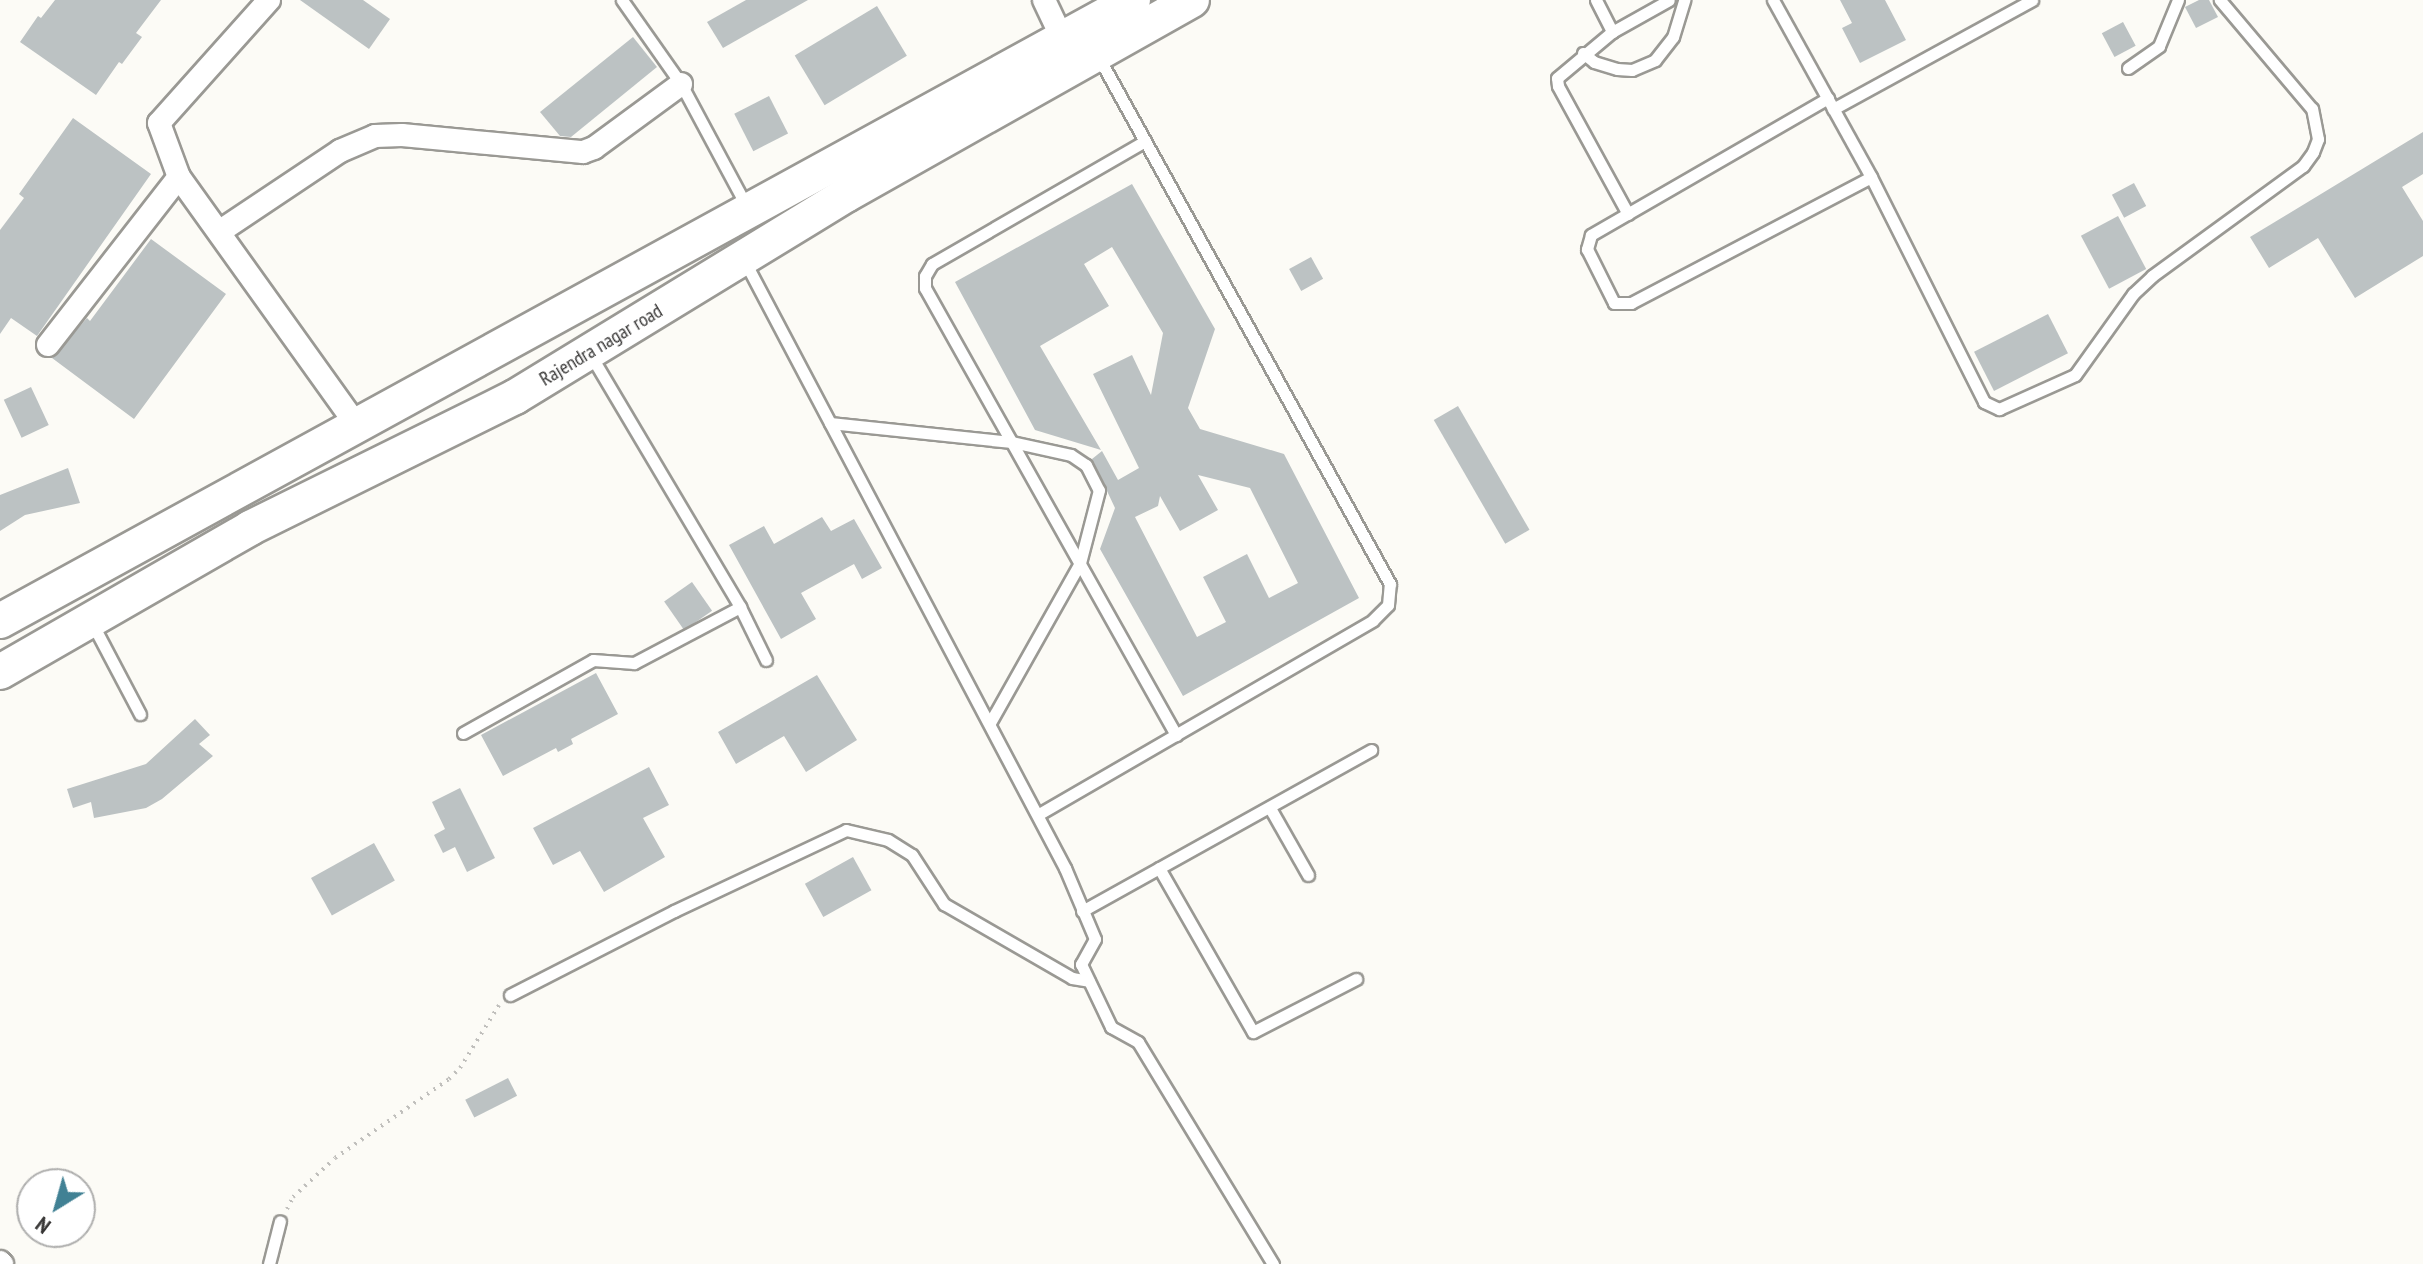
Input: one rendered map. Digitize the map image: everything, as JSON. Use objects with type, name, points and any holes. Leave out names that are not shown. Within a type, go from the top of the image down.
[{"type":"main road","name":"Rajendra nagar road","points":[[0,672],[250,528],[515,397],[590,354],[742,256],[838,180],[1062,38],[1133,0]]},
{"type":"main road","name":"Rajendra nagar road","points":[[0,621],[358,427],[748,209],[838,180],[1097,54],[1192,0]]},
{"type":"street","points":[[269,0],[159,123],[179,177],[358,427]]},
{"type":"street","points":[[1044,0],[1062,38]]},
{"type":"street","points":[[219,232],[340,151],[375,136],[402,135],[583,152],[594,148],[681,84]]},
{"type":"street","points":[[48,345],[179,177]]},
{"type":"lane","points":[[622,0],[681,84],[748,209]]},
{"type":"lane","points":[[1596,0],[1612,32]]},
{"type":"lane","points":[[1628,214],[1558,86],[1561,71],[1583,53],[1612,32],[1669,0]]},
{"type":"lane","points":[[1583,53],[1594,62],[1617,69],[1632,70],[1655,60],[1673,37],[1684,0]]},
{"type":"lane","points":[[1773,0],[1871,177],[1984,402],[1999,409],[2075,375],[2133,294],[2152,276],[2303,166],[2318,139],[2312,109],[2220,0]]},
{"type":"lane","points":[[1871,177],[1631,303],[1614,303],[1586,242],[1591,235],[1628,214],[1830,104],[2032,0]]},
{"type":"lane","points":[[2128,68],[2159,46],[2178,0]]},
{"type":"lane","points":[[1039,814],[1373,620],[1388,605],[1390,584],[1097,54]]},
{"type":"lane","points":[[1145,141],[932,264],[925,276],[925,288],[1176,735]]},
{"type":"lane","points":[[742,256],[1039,814],[1095,939],[1081,964],[1111,1027],[1138,1042],[1273,1264]]},
{"type":"lane","points":[[590,354],[740,607],[766,660]]},
{"type":"lane","points":[[830,423],[1012,442],[1071,455],[1086,465],[1100,497],[1080,563],[990,723]]},
{"type":"lane","points":[[463,733],[593,660],[634,663],[740,607]]},
{"type":"lane","points":[[90,619],[140,714]]},
{"type":"lane","points":[[1082,911],[1371,750]]},
{"type":"lane","points":[[1270,808],[1308,875]]},
{"type":"lane","points":[[510,995],[674,911],[846,830],[888,840],[912,855],[944,904],[1072,978],[1089,981]]},
{"type":"lane","points":[[1159,868],[1253,1032],[1356,979]]},
{"type":"lane","points":[[269,1264],[280,1221]]},
{"type":"path","points":[[280,1221],[293,1197],[335,1158],[460,1068],[497,1006],[510,995]]},
{"type":"building","points":[[55,0],[161,0],[136,33],[142,37],[122,64],[119,62],[96,95],[20,42],[38,16],[41,18]]},
{"type":"building","points":[[300,0],[363,0],[390,19],[369,49]]},
{"type":"building","points":[[746,0],[808,0],[723,48],[707,22]]},
{"type":"building","points":[[1840,0],[1885,0],[1906,40],[1860,63],[1842,28],[1852,23]]},
{"type":"building","points":[[2199,0],[2209,0],[2218,17],[2196,28],[2185,7]]},
{"type":"building","points":[[877,6],[907,56],[825,105],[795,55]]},
{"type":"building","points":[[2123,22],[2136,46],[2114,57],[2102,33]]},
{"type":"building","points":[[633,37],[657,67],[571,137],[560,136],[540,112]]},
{"type":"building","points":[[769,96],[788,133],[753,151],[734,114]]},
{"type":"building","points":[[73,118],[151,174],[37,336],[11,318],[0,334],[0,230],[24,198],[19,194]]},
{"type":"building","points":[[2423,132],[2423,174],[2402,187],[2423,221],[2423,256],[2355,298],[2318,238],[2269,268],[2250,237]]},
{"type":"building","points":[[2134,183],[2146,206],[2124,218],[2112,195]]},
{"type":"building","points":[[1132,184],[1215,329],[1188,408],[1200,429],[1284,454],[1359,598],[1183,696],[1100,549],[1115,508],[1092,459],[1102,451],[1118,480],[1139,468],[1093,374],[1132,355],[1151,395],[1163,333],[1112,247],[1084,264],[1109,306],[1040,346],[1101,450],[1035,430],[955,282]],"holes":[[[1198,475],[1250,488],[1298,583],[1269,598],[1247,554],[1203,577],[1226,622],[1197,637],[1135,517],[1158,506],[1160,496],[1180,531],[1218,510]]]},
{"type":"building","points":[[2118,216],[2146,269],[2109,289],[2081,236]]},
{"type":"building","points":[[151,239],[226,294],[134,419],[52,358],[87,318],[90,321]]},
{"type":"building","points":[[1311,257],[1323,279],[1301,291],[1289,269]]},
{"type":"building","points":[[2048,314],[2068,353],[1994,391],[1974,352]]},
{"type":"building","points":[[31,387],[49,425],[22,438],[4,400]]},
{"type":"building","points":[[1458,406],[1530,530],[1505,544],[1434,420]]},
{"type":"building","points":[[68,468],[80,503],[25,515],[0,531],[0,495]]},
{"type":"building","points":[[822,517],[831,531],[854,519],[882,568],[862,579],[854,564],[801,593],[816,619],[781,639],[729,545],[764,526],[774,544]]},
{"type":"building","points":[[692,582],[712,611],[684,630],[664,602]]},
{"type":"building","points":[[596,673],[618,714],[571,739],[573,744],[558,752],[556,748],[503,776],[481,735]]},
{"type":"building","points":[[817,675],[857,740],[806,772],[784,736],[736,764],[718,732]]},
{"type":"building","points":[[195,719],[210,735],[199,744],[213,756],[162,799],[146,808],[94,818],[91,802],[73,808],[67,789],[146,764]]},
{"type":"building","points":[[649,767],[669,805],[643,818],[665,857],[604,892],[580,851],[553,865],[533,828]]},
{"type":"building","points":[[460,788],[495,858],[467,872],[455,847],[443,853],[434,835],[445,829],[432,802]]},
{"type":"building","points":[[374,843],[395,881],[332,916],[311,878]]},
{"type":"building","points":[[853,857],[871,890],[823,917],[805,884]]},
{"type":"building","points":[[508,1078],[517,1096],[474,1118],[465,1100]]}]
